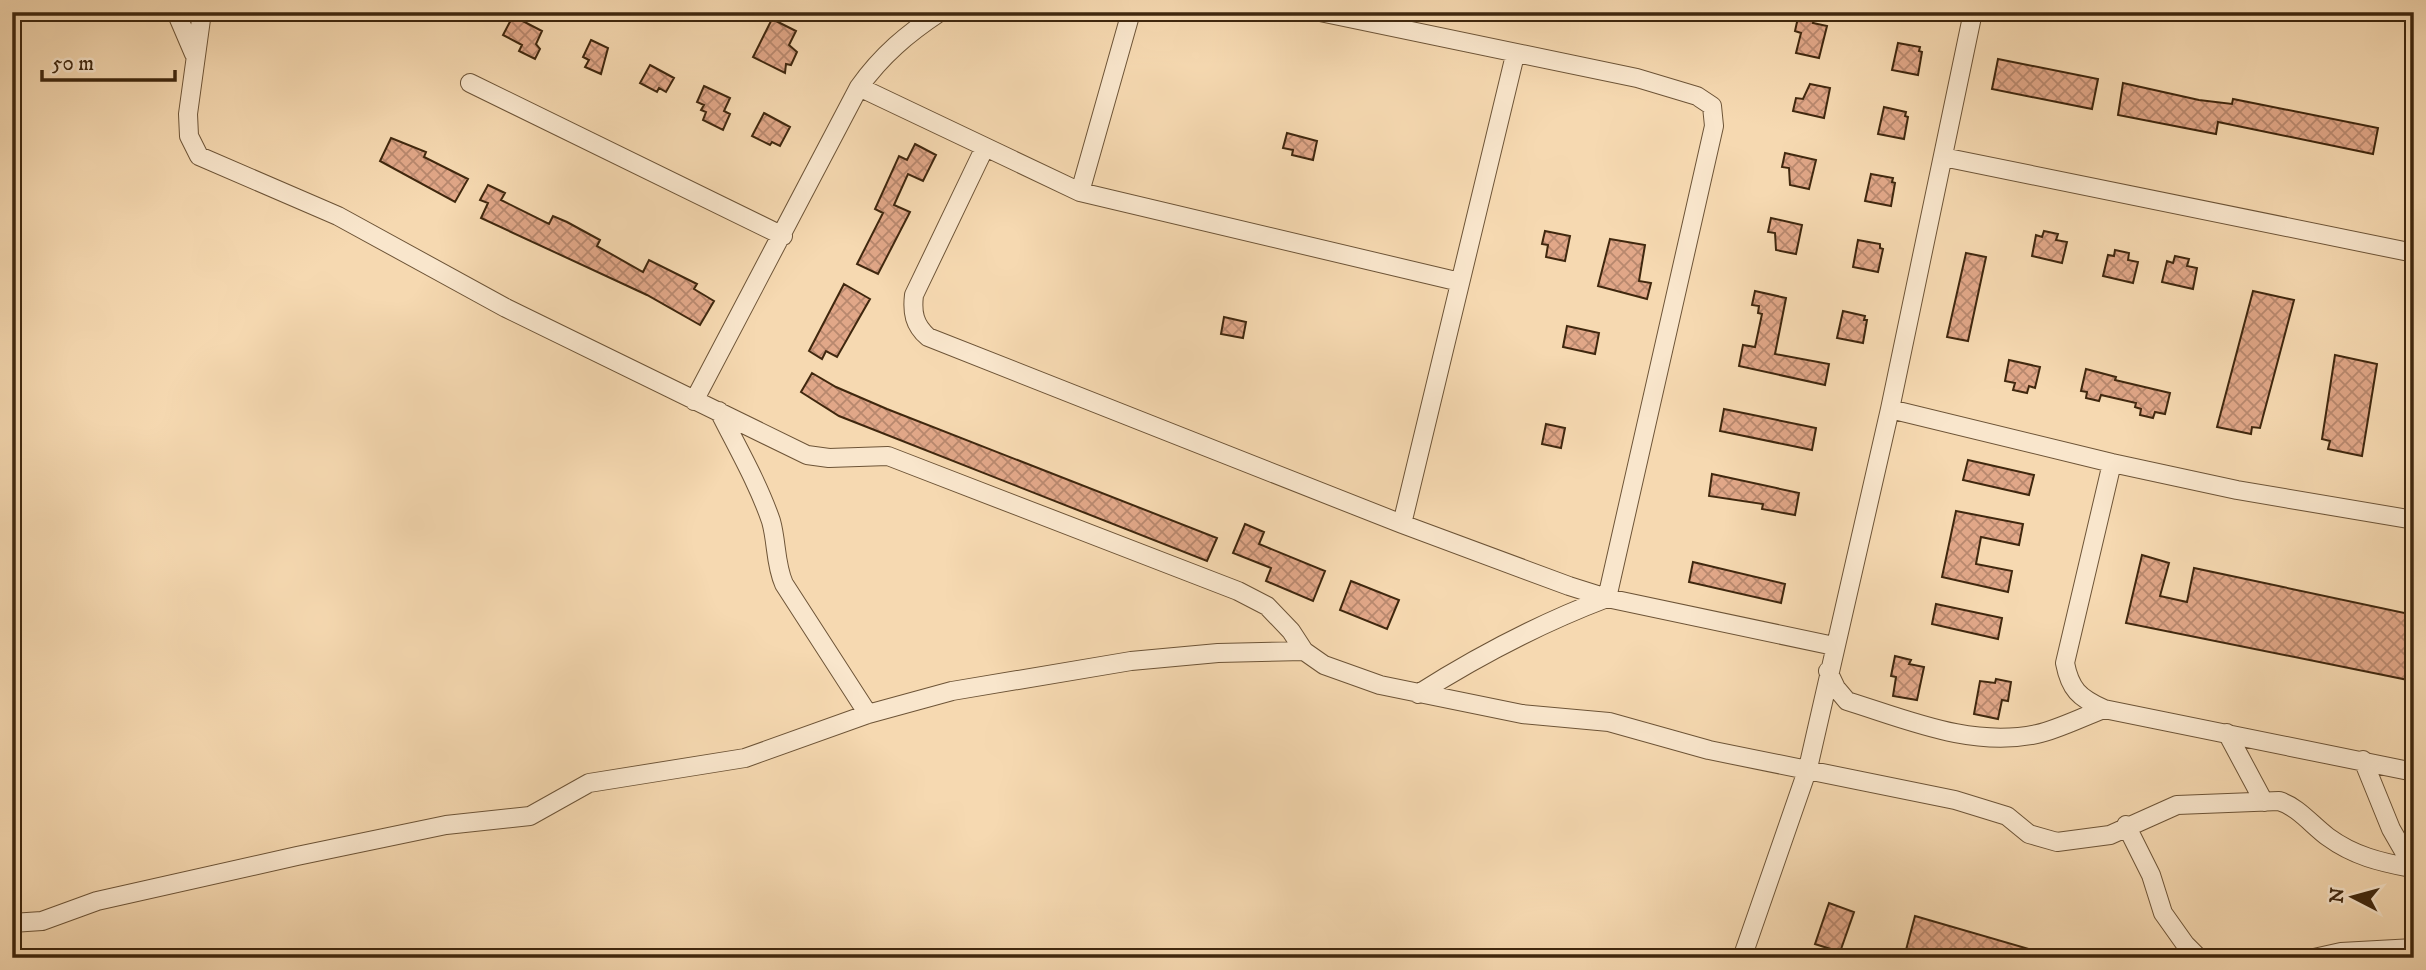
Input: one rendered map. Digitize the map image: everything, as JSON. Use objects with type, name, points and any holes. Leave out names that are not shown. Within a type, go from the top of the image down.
[{"type":"street","points":[[176,12],[195,55]]},
{"type":"street","points":[[202,12],[188,114],[189,136],[199,156],[338,216],[506,308],[807,455],[829,458],[888,456],[1238,591],[1267,606],[1291,631],[1304,651],[1324,665],[1380,685],[1418,694],[1522,714],[1609,722],[1709,750],[1955,800],[2007,816],[2029,834],[2057,842],[2110,835],[2126,825],[2177,805],[2264,802],[2288,804],[2330,839],[2368,860],[2412,868]]},
{"type":"street","points":[[694,401],[783,236],[824,149],[859,87],[880,59],[909,32],[940,12]]},
{"type":"street","points":[[1080,192],[1131,12]]},
{"type":"street","points":[[1320,12],[1658,83],[1697,96],[1712,106],[1714,126],[1607,598]]},
{"type":"street","points":[[1742,958],[1808,768],[1828,671],[1890,409],[1973,12]]},
{"type":"street","points":[[1402,524],[1515,55]]},
{"type":"street","points":[[470,83],[783,236]]},
{"type":"street","points":[[859,87],[1080,192],[1460,282]]},
{"type":"street","points":[[985,147],[915,295],[912,311],[928,337],[1402,524],[1607,598],[1834,646]]},
{"type":"street","points":[[1942,157],[2414,253]]},
{"type":"street","points":[[1890,409],[2112,463],[2237,489],[2414,520]]},
{"type":"street","points":[[719,411],[767,511],[775,534],[779,573],[868,714]]},
{"type":"street","points":[[2112,463],[2066,663],[2069,684],[2082,699],[2104,709],[2414,772]]},
{"type":"street","points":[[1418,694],[1460,667],[1551,619],[1607,598]]},
{"type":"street","points":[[12,923],[42,921],[97,901],[324,850],[446,825],[530,816],[589,783],[745,758],[868,714],[952,691],[1131,660],[1218,653],[1304,651]]},
{"type":"street","points":[[1828,671],[1836,688],[1847,701],[1944,732],[2009,738],[2040,734],[2104,709]]},
{"type":"street","points":[[2227,733],[2264,802]]},
{"type":"street","points":[[2363,760],[2412,868]]},
{"type":"street","points":[[2126,825],[2151,875],[2163,913],[2199,958]]},
{"type":"street","points":[[2314,958],[2353,951],[2414,948]]},
{"type":"building","points":[[1799,13],[1815,16],[1813,23],[1827,26],[1819,58],[1796,53],[1801,33],[1795,31]]},
{"type":"building","points":[[513,16],[542,31],[536,44],[540,49],[535,59],[519,51],[522,45],[503,35]]},
{"type":"building","points":[[772,19],[796,31],[789,45],[797,52],[791,65],[786,64],[785,73],[753,57]]},
{"type":"building","points":[[591,40],[608,48],[601,74],[585,67],[589,60],[583,57]]},
{"type":"building","points":[[1898,43],[1920,47],[1919,51],[1922,52],[1918,75],[1892,70]]},
{"type":"building","points":[[1998,59],[2098,79],[2092,109],[1992,89]]},
{"type":"building","points":[[650,65],[674,78],[666,92],[659,88],[657,92],[640,83]]},
{"type":"building","points":[[2123,83],[2199,100],[2232,104],[2233,99],[2378,128],[2373,154],[2218,122],[2216,134],[2118,115]]},
{"type":"building","points":[[1810,84],[1830,88],[1824,118],[1793,111],[1796,98],[1803,99]]},
{"type":"building","points":[[704,86],[730,98],[724,111],[730,114],[723,130],[703,120],[706,112],[701,110],[704,105],[697,102]]},
{"type":"building","points":[[1884,107],[1906,112],[1905,116],[1908,117],[1904,139],[1878,134]]},
{"type":"building","points":[[764,113],[790,127],[780,146],[772,142],[770,145],[752,136]]},
{"type":"building","points":[[1287,133],[1317,141],[1313,160],[1292,155],[1293,150],[1283,148]]},
{"type":"building","points":[[391,138],[426,152],[424,157],[468,179],[455,202],[380,161]]},
{"type":"building","points":[[915,144],[936,155],[923,181],[908,174],[894,205],[910,212],[878,274],[857,264],[883,213],[875,209],[899,156],[907,160]]},
{"type":"building","points":[[1785,153],[1816,160],[1809,189],[1790,185],[1789,168],[1782,167]]},
{"type":"building","points":[[1871,174],[1893,178],[1892,182],[1895,183],[1891,206],[1865,201]]},
{"type":"building","points":[[488,185],[505,193],[501,200],[549,224],[553,216],[600,240],[597,246],[643,272],[649,260],[697,284],[694,289],[714,301],[700,325],[647,295],[481,218],[488,203],[480,200]]},
{"type":"building","points":[[1771,218],[1802,225],[1796,254],[1776,250],[1775,233],[1768,232]]},
{"type":"building","points":[[1545,231],[1570,236],[1565,261],[1546,257],[1548,245],[1542,244]]},
{"type":"building","points":[[2044,231],[2058,234],[2056,240],[2067,242],[2062,263],[2032,256],[2036,235],[2042,237]]},
{"type":"building","points":[[1610,239],[1645,245],[1639,281],[1651,283],[1647,299],[1598,286]]},
{"type":"building","points":[[1858,240],[1880,244],[1883,249],[1878,272],[1853,267]]},
{"type":"building","points":[[2115,250],[2129,253],[2128,260],[2138,262],[2133,283],[2103,276],[2108,255],[2114,256]]},
{"type":"building","points":[[1966,253],[1986,257],[1968,341],[1947,337]]},
{"type":"building","points":[[2175,256],[2189,259],[2187,266],[2197,268],[2193,289],[2162,282],[2167,261],[2173,263]]},
{"type":"building","points":[[844,284],[870,299],[837,357],[826,351],[822,359],[809,351]]},
{"type":"building","points":[[1755,291],[1786,298],[1775,354],[1829,364],[1825,385],[1739,366],[1743,345],[1755,347],[1762,314],[1758,313],[1759,306],[1752,305]]},
{"type":"building","points":[[2253,291],[2294,300],[2260,428],[2252,427],[2251,434],[2217,427]]},
{"type":"building","points":[[1843,311],[1865,316],[1864,320],[1867,320],[1863,343],[1837,338]]},
{"type":"building","points":[[1224,317],[1246,322],[1243,338],[1221,334]]},
{"type":"building","points":[[1567,326],[1599,333],[1595,354],[1563,347]]},
{"type":"building","points":[[2335,355],[2377,364],[2362,456],[2328,449],[2330,441],[2322,439]]},
{"type":"building","points":[[2009,360],[2040,367],[2035,388],[2029,386],[2027,393],[2013,390],[2015,383],[2005,381]]},
{"type":"building","points":[[2086,369],[2116,377],[2115,380],[2170,393],[2165,414],[2155,412],[2153,418],[2140,415],[2141,409],[2135,407],[2136,403],[2101,395],[2099,401],[2086,398],[2087,392],[2081,391]]},
{"type":"building","points":[[812,373],[836,387],[887,409],[1217,538],[1207,561],[839,416],[801,392]]},
{"type":"building","points":[[1724,409],[1816,428],[1812,450],[1720,431]]},
{"type":"building","points":[[1546,424],[1565,428],[1561,448],[1542,444]]},
{"type":"building","points":[[1968,460],[2034,475],[2029,495],[1963,480]]},
{"type":"building","points":[[1712,474],[1799,493],[1795,515],[1762,509],[1763,504],[1709,496]]},
{"type":"building","points":[[1956,511],[2023,524],[2019,545],[1981,537],[1976,564],[2012,571],[2008,592],[1942,577]]},
{"type":"building","points":[[1245,524],[1264,532],[1259,544],[1325,571],[1313,601],[1266,581],[1271,568],[1233,553]]},
{"type":"building","points":[[2142,555],[2169,563],[2160,596],[2187,602],[2194,568],[2414,615],[2414,651],[2408,680],[2126,623]]},
{"type":"building","points":[[1693,562],[1785,584],[1781,603],[1689,582]]},
{"type":"building","points":[[1351,581],[1399,600],[1387,629],[1340,610]]},
{"type":"building","points":[[1936,604],[2002,618],[1998,639],[1932,624]]},
{"type":"building","points":[[1895,656],[1911,660],[1909,664],[1924,667],[1917,700],[1893,696],[1896,677],[1891,676]]},
{"type":"building","points":[[1996,679],[2011,682],[2008,701],[2002,700],[1998,719],[1974,714],[1980,681],[1995,683]]},
{"type":"building","points":[[1829,903],[1854,912],[1840,952],[1815,944]]},
{"type":"building","points":[[1915,916],[2046,954],[2045,958],[1924,958],[1906,950]]}]
